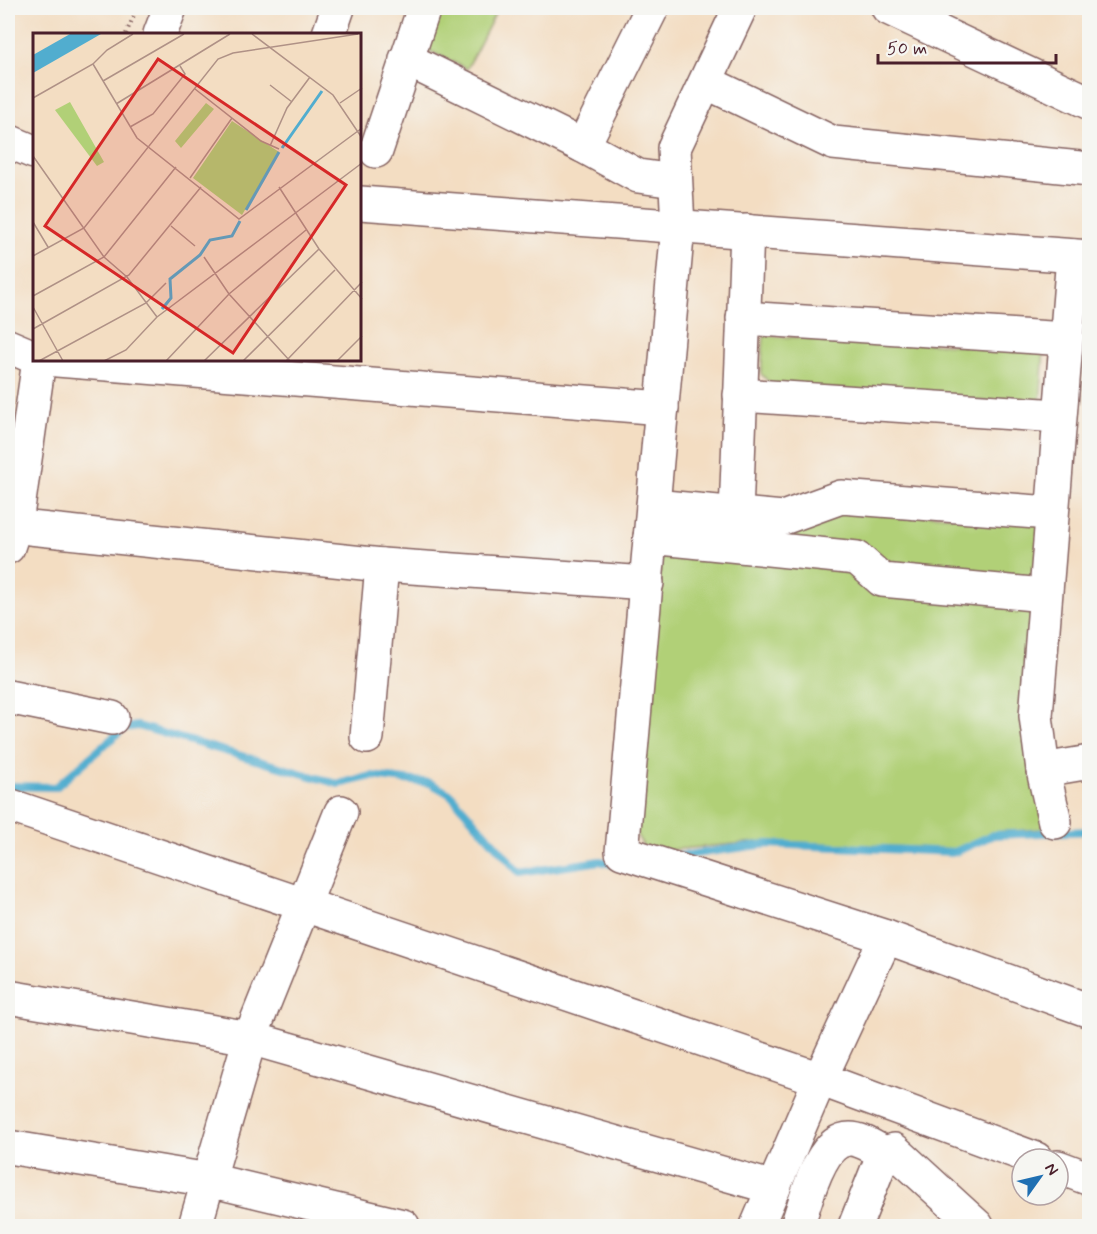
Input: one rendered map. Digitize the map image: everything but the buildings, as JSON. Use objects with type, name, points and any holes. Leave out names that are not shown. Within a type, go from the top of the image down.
[{"type":"street","points":[[160,33],[170,8]]},
{"type":"street","points":[[329,33],[338,8]]},
{"type":"street","points":[[376,151],[424,8]]},
{"type":"street","points":[[583,146],[652,8]]},
{"type":"street","points":[[740,8],[674,148],[678,226],[622,852],[886,937],[1089,1011]]},
{"type":"street","points":[[888,8],[1089,103]]},
{"type":"street","points":[[406,59],[583,146],[638,176],[675,181]]},
{"type":"street","points":[[706,82],[833,143],[1089,169]]},
{"type":"street","points":[[8,141],[33,152]]},
{"type":"street","points":[[362,203],[1081,257],[1066,339],[1050,513],[1036,716],[1043,770],[1055,822]]},
{"type":"street","points":[[736,514],[747,231]]},
{"type":"street","points":[[743,318],[1066,339]]},
{"type":"street","points":[[8,346],[33,357]]},
{"type":"street","points":[[39,362],[10,530],[30,528],[382,566],[646,583]]},
{"type":"street","points":[[82,362],[662,408]]},
{"type":"street","points":[[740,395],[1059,416]]},
{"type":"street","points":[[652,522],[736,514],[783,518],[841,497],[1050,513]]},
{"type":"street","points":[[652,522],[857,558],[882,580],[1044,595]]},
{"type":"street","points":[[367,737],[382,566]]},
{"type":"street","points":[[8,698],[112,718]]},
{"type":"street","points":[[1043,770],[1089,762]]},
{"type":"street","points":[[8,805],[820,1079],[1010,1149]]},
{"type":"street","points":[[195,1227],[250,1038],[340,812]]},
{"type":"street","points":[[757,1227],[820,1079],[886,937]]},
{"type":"street","points":[[8,997],[250,1038],[774,1188]]},
{"type":"street","points":[[797,1227],[824,1155],[835,1143],[858,1140],[885,1153],[894,1150],[977,1227]]},
{"type":"street","points":[[8,1147],[209,1180],[403,1227]]},
{"type":"street","points":[[855,1227],[885,1153]]},
{"type":"street","points":[[1070,1172],[1089,1179]]},
{"type":"path","points":[[126,33],[137,8]]},
{"type":"green space","points":[[441,8],[498,8],[467,69],[426,49]]},
{"type":"green space","points":[[764,336],[1044,349],[1040,406],[771,384],[761,374]]},
{"type":"green space","points":[[844,508],[1039,523],[1043,829],[993,832],[956,849],[768,841],[647,852],[636,834],[664,520]]},
{"type":"waterway","points":[[8,786],[56,787],[124,728],[138,726],[338,784],[372,776],[430,783],[450,794],[520,873],[600,861],[620,866]]},
{"type":"waterway","points":[[680,856],[767,844],[955,852],[993,835],[1090,831]]}]
